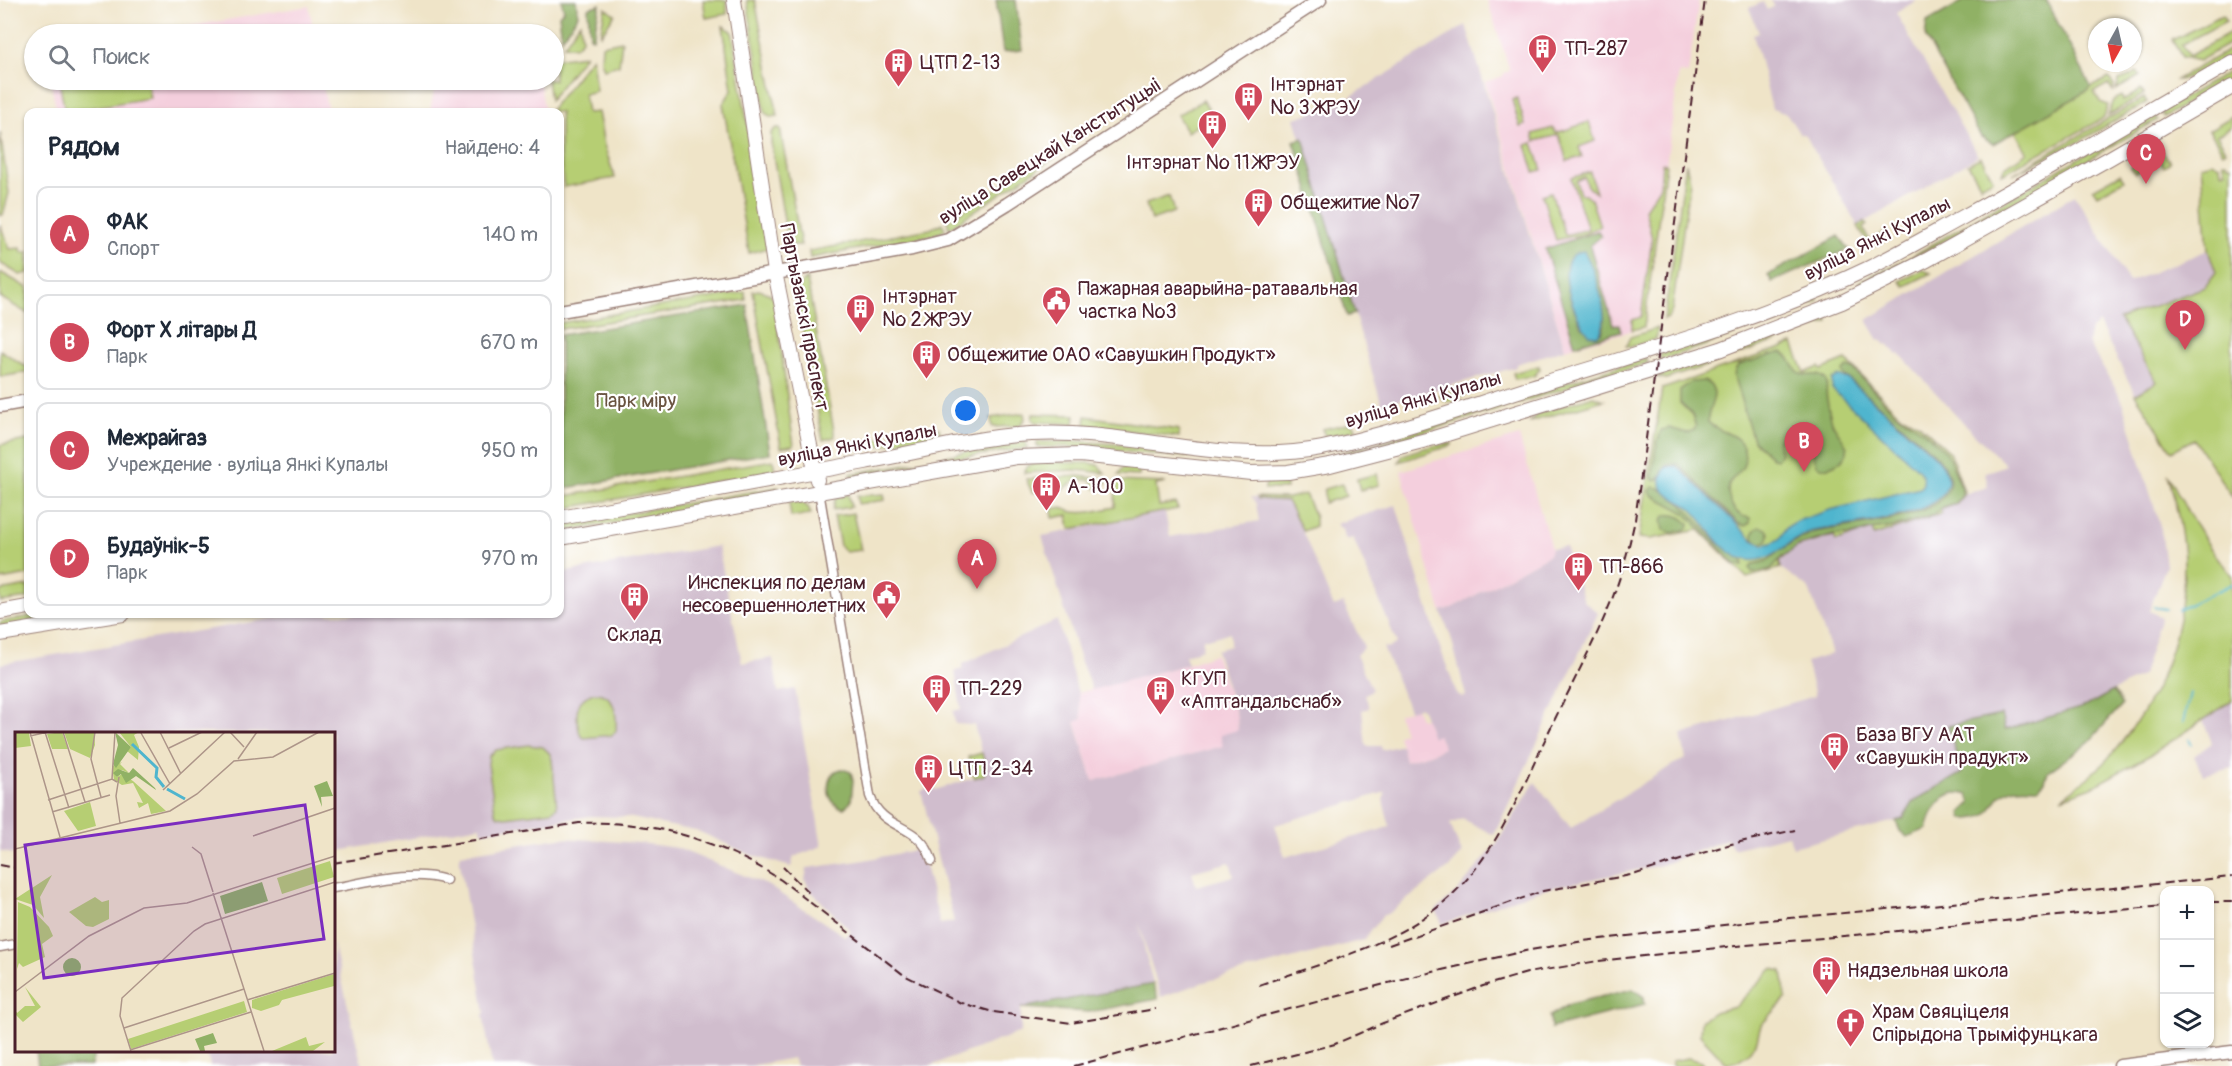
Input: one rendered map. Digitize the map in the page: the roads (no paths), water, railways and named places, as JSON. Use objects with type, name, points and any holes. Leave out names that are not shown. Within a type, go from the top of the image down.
[{"type":"main road","name":"Партызанскі праспект","points":[[734,0],[775,272],[819,491]]},
{"type":"main road","name":"вуліца Савецкай Канстытуцыі","points":[[564,309],[912,249],[948,240],[1320,0]]},
{"type":"main road","name":"вуліца Янкі Купалы","points":[[564,517],[977,441],[1031,434],[1080,434],[1248,452],[1306,450],[1372,436],[1659,348],[1774,308],[1834,284],[1996,199],[2232,62]]},
{"type":"main road","name":"вуліца Янкі Купалы","points":[[564,537],[1016,457],[1056,454],[1113,457],[1251,473],[1309,470],[1434,438],[1721,349],[1842,302],[1927,260],[2232,87]]},
{"type":"main road","points":[[1834,284],[1842,302]]},
{"type":"main road","points":[[0,406],[24,402]]},
{"type":"main road","points":[[1306,450],[1309,470]]},
{"type":"main road","points":[[0,612],[24,608]]},
{"type":"main road","points":[[0,634],[96,618]]},
{"type":"main road","points":[[2120,1066],[2232,1052]]},
{"type":"street","name":"Партызанскі праспект","points":[[819,491],[870,796],[877,811],[884,818],[920,838],[932,861]]},
{"type":"street","points":[[334,888],[411,876],[446,880]]},
{"type":"street","points":[[0,947],[15,944]]},
{"type":"water","points":[[1584,251],[1597,281],[1603,308],[1602,329],[1597,336],[1590,335],[1578,316],[1572,303],[1566,275],[1568,263],[1573,255]]},
{"type":"water","points":[[1839,376],[1848,379],[1933,454],[1947,475],[1945,491],[1931,504],[1881,520],[1813,531],[1766,558],[1748,560],[1730,552],[1688,506],[1673,498],[1662,488],[1661,479],[1664,471],[1667,467],[1677,466],[1753,540],[1763,545],[1779,539],[1787,527],[1797,521],[1830,510],[1920,488],[1923,478],[1918,469],[1832,389],[1832,379]]},
{"type":"waterway","points":[[2178,610],[2232,584]]},
{"type":"waterway","points":[[2154,607],[2166,609]]},
{"type":"waterway","points":[[2183,722],[2190,693]]},
{"type":"waterway","points":[[2189,739],[2191,744]]},
{"type":"railway","points":[[1259,985],[1372,945],[1414,924],[1455,892],[1473,872],[1502,827],[1587,656],[1620,578],[1635,520],[1705,0]]},
{"type":"railway","points":[[334,863],[579,823],[633,825],[659,829],[709,844],[758,866],[781,880],[904,975],[961,1003],[993,1012],[1071,1023],[1155,1009]]},
{"type":"railway","points":[[1389,945],[1543,891],[1636,874],[1731,844],[1795,830]]},
{"type":"railway","points":[[0,865],[15,868]]},
{"type":"railway","points":[[783,867],[811,895]]},
{"type":"railway","points":[[1074,1066],[1411,977],[1525,951],[1583,941],[1758,921],[2232,877]]},
{"type":"railway","points":[[2214,902],[2232,902]]},
{"type":"railway","points":[[1251,1066],[1335,1044],[1383,1023],[1483,986],[1527,973],[1598,961],[1726,947],[2160,906]]},
{"type":"place","name":"ТП-287","points":[[1543,74]]},
{"type":"place","name":"ЦТП 2-13","points":[[899,88]]},
{"type":"place","name":"Інтэрнат № 3 ЖРЭУ","points":[[1249,122]]},
{"type":"place","name":"Інтэрнат № 11 ЖРЭУ","points":[[1213,150]]},
{"type":"place","name":"Межрайгаз","points":[[2146,184]]},
{"type":"place","name":"Общежитие №7","points":[[1259,228]]},
{"type":"place","name":"Пажарная аварыйна-ратавальная частка №3","points":[[1057,326]]},
{"type":"place","name":"Інтэрнат № 2 ЖРЭУ","points":[[861,334]]},
{"type":"place","name":"Будаўнік-5","points":[[2185,350]]},
{"type":"place","name":"Общежитие ОАО «Савушкин Продукт»","points":[[926,380]]},
{"type":"place","name":"Форт X літары Д","points":[[1804,472]]},
{"type":"place","name":"А-100","points":[[1046,512]]},
{"type":"place","name":"ФАК","points":[[977,589]]},
{"type":"place","name":"ТП-866","points":[[1578,592]]},
{"type":"place","name":"Инспекция по делам несовершеннолетних","points":[[887,620]]},
{"type":"place","name":"Склад","points":[[634,622]]},
{"type":"place","name":"ТП-229","points":[[937,714]]},
{"type":"place","name":"КГУП «Аптгандальснаб»","points":[[1160,716]]},
{"type":"place","name":"База ВГУ ААТ «Савушкін прадукт»","points":[[1835,772]]},
{"type":"place","name":"ЦТП 2-34","points":[[928,794]]},
{"type":"place","name":"Нядзельная школа","points":[[1826,996]]},
{"type":"place","name":"Храм Свяціцеля Спірыдона Трыміфунцкага","points":[[1851,1048]]},
{"type":"park label","name":"Парк міру","points":[[636,400]]}]
